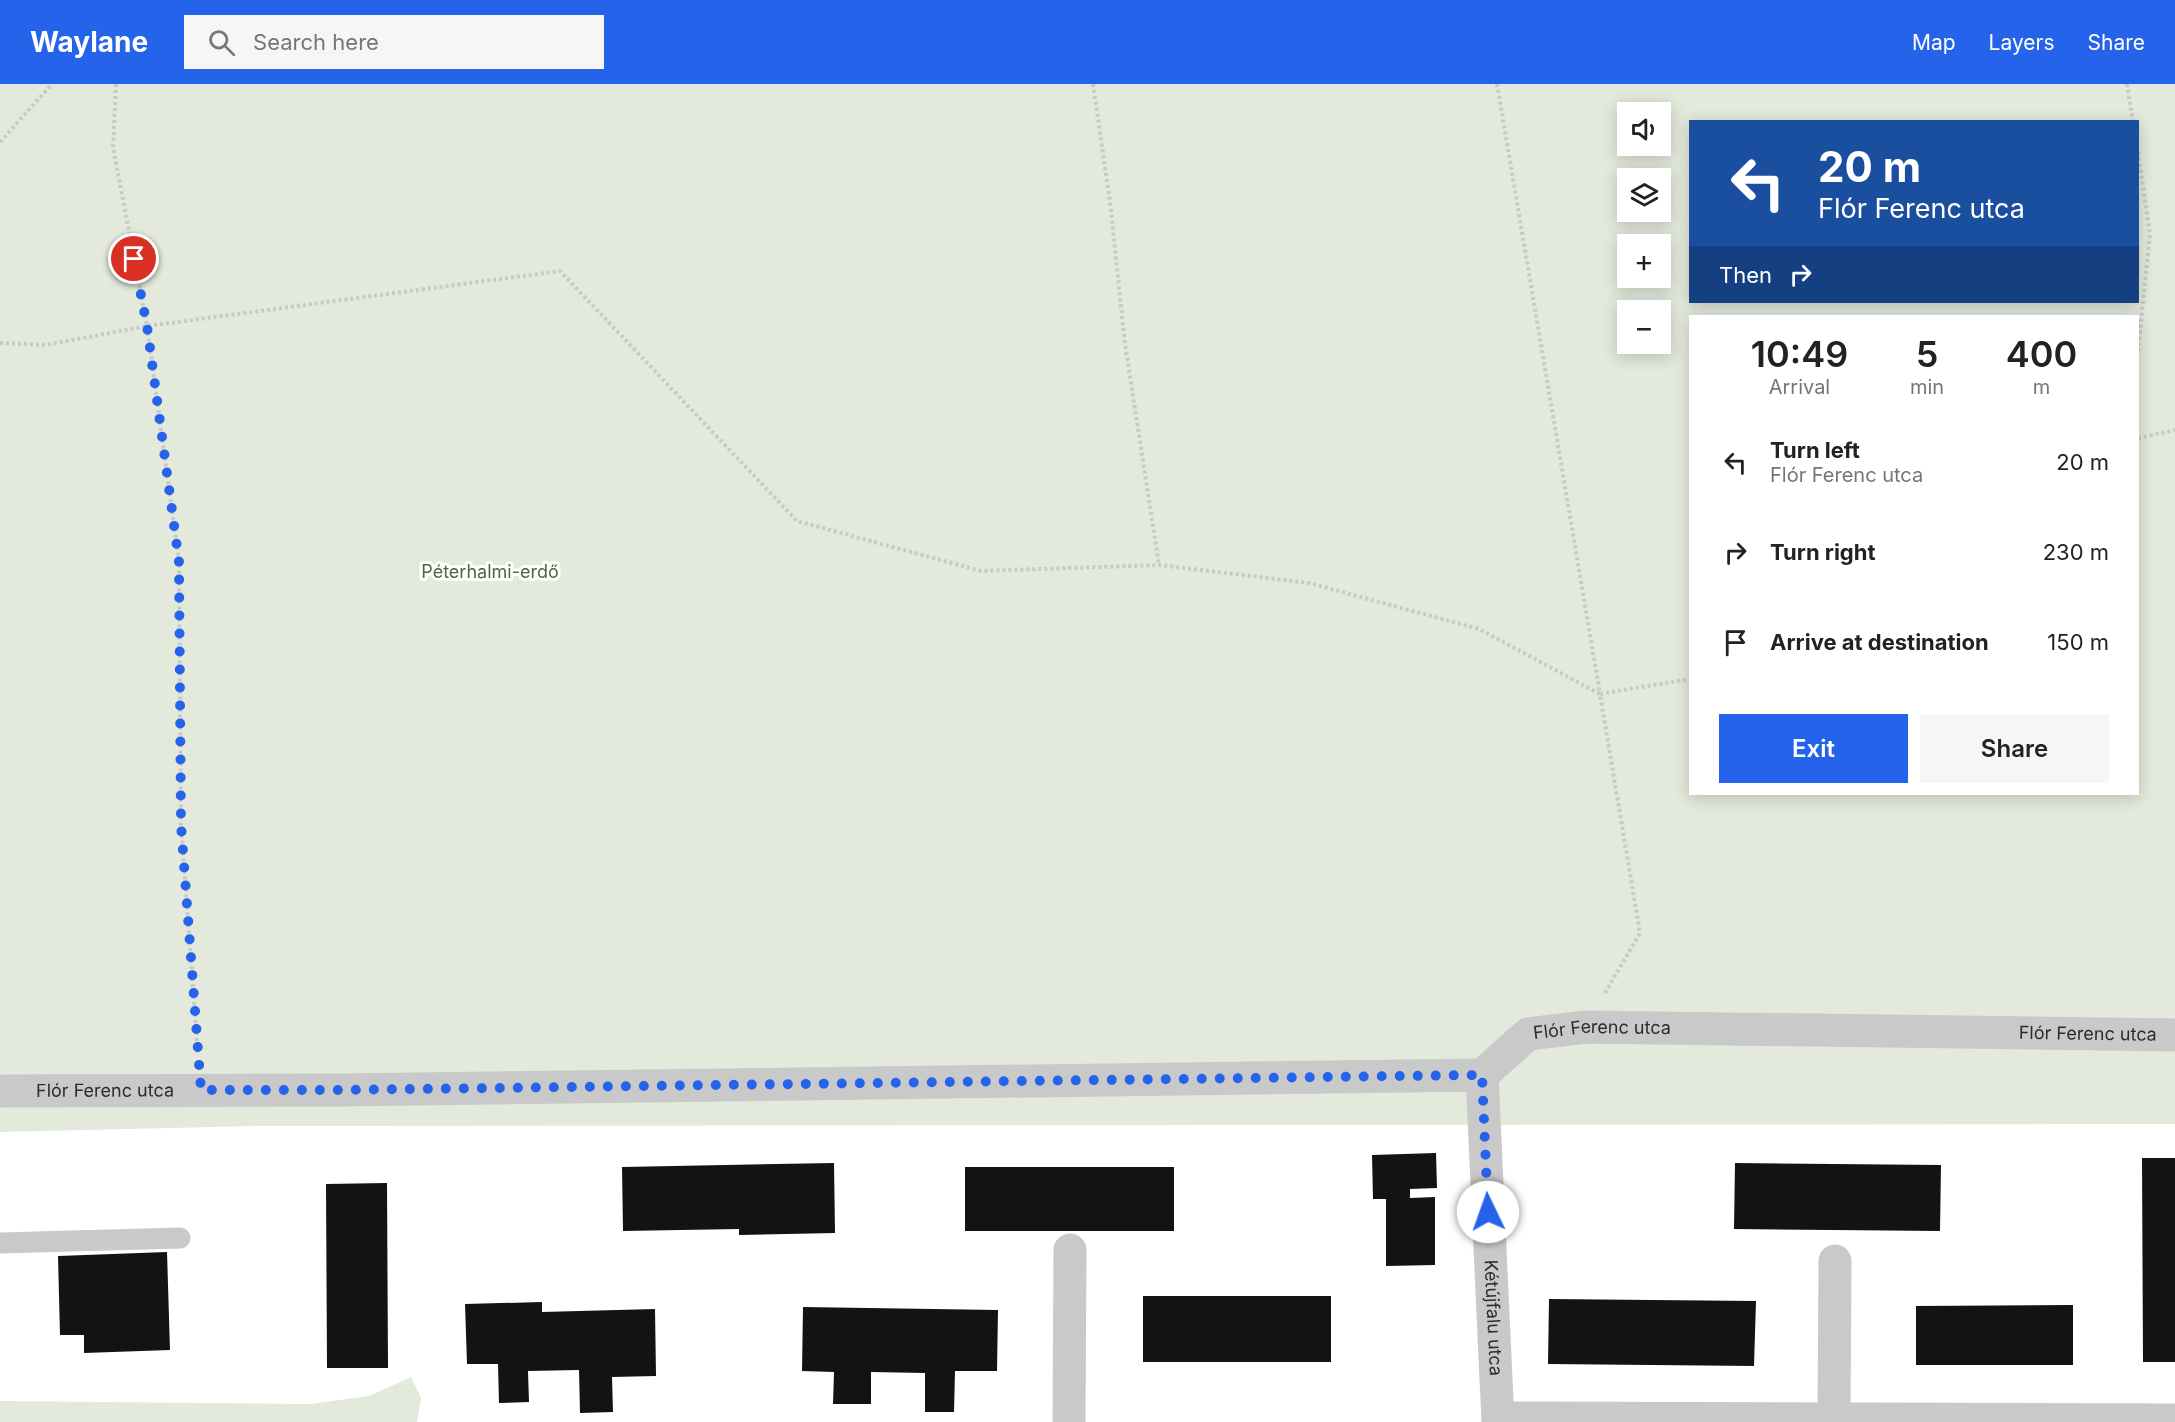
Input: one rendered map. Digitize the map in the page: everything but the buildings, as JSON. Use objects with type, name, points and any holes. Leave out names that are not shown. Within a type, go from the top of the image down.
[{"type":"street","name":"Flór Ferenc utca","points":[[0,1091],[341,1090],[1482,1075],[1528,1034],[1586,1027],[2175,1035]]},
{"type":"street","name":"Kétújfalu utca","points":[[1482,1075],[1498,1420],[2175,1420]]},
{"type":"street","points":[[1069,1422],[1070,1250]]},
{"type":"street","points":[[1833,1419],[1835,1261]]},
{"type":"lane","points":[[0,1243],[180,1238]]},
{"type":"path","points":[[0,142],[52,84]]},
{"type":"path","points":[[116,84],[113,147],[147,326],[179,562],[181,825],[201,1090]]},
{"type":"path","points":[[1093,84],[1110,202],[1125,344],[1159,565]]},
{"type":"path","points":[[1497,84],[1640,933],[1586,1027]]},
{"type":"path","points":[[2127,84],[2133,120]]},
{"type":"path","points":[[2139,159],[2150,234],[2139,341]]},
{"type":"path","points":[[0,343],[45,345],[147,326],[560,271],[797,521],[981,571],[1159,565],[1308,583],[1479,629],[1600,694],[1689,679]]},
{"type":"path","points":[[2139,438],[2175,430]]},
{"type":"green space","name":"Péterhalmi-erdő","points":[[0,84],[2175,84],[2175,1124],[254,1126],[0,1132]]},
{"type":"green space","points":[[411,1377],[421,1398],[417,1422],[0,1422],[0,1401],[311,1404],[369,1396]]},
{"type":"route","points":[[134,259],[147,326],[179,562],[181,825],[201,1090],[1482,1075],[1488,1212]]}]
